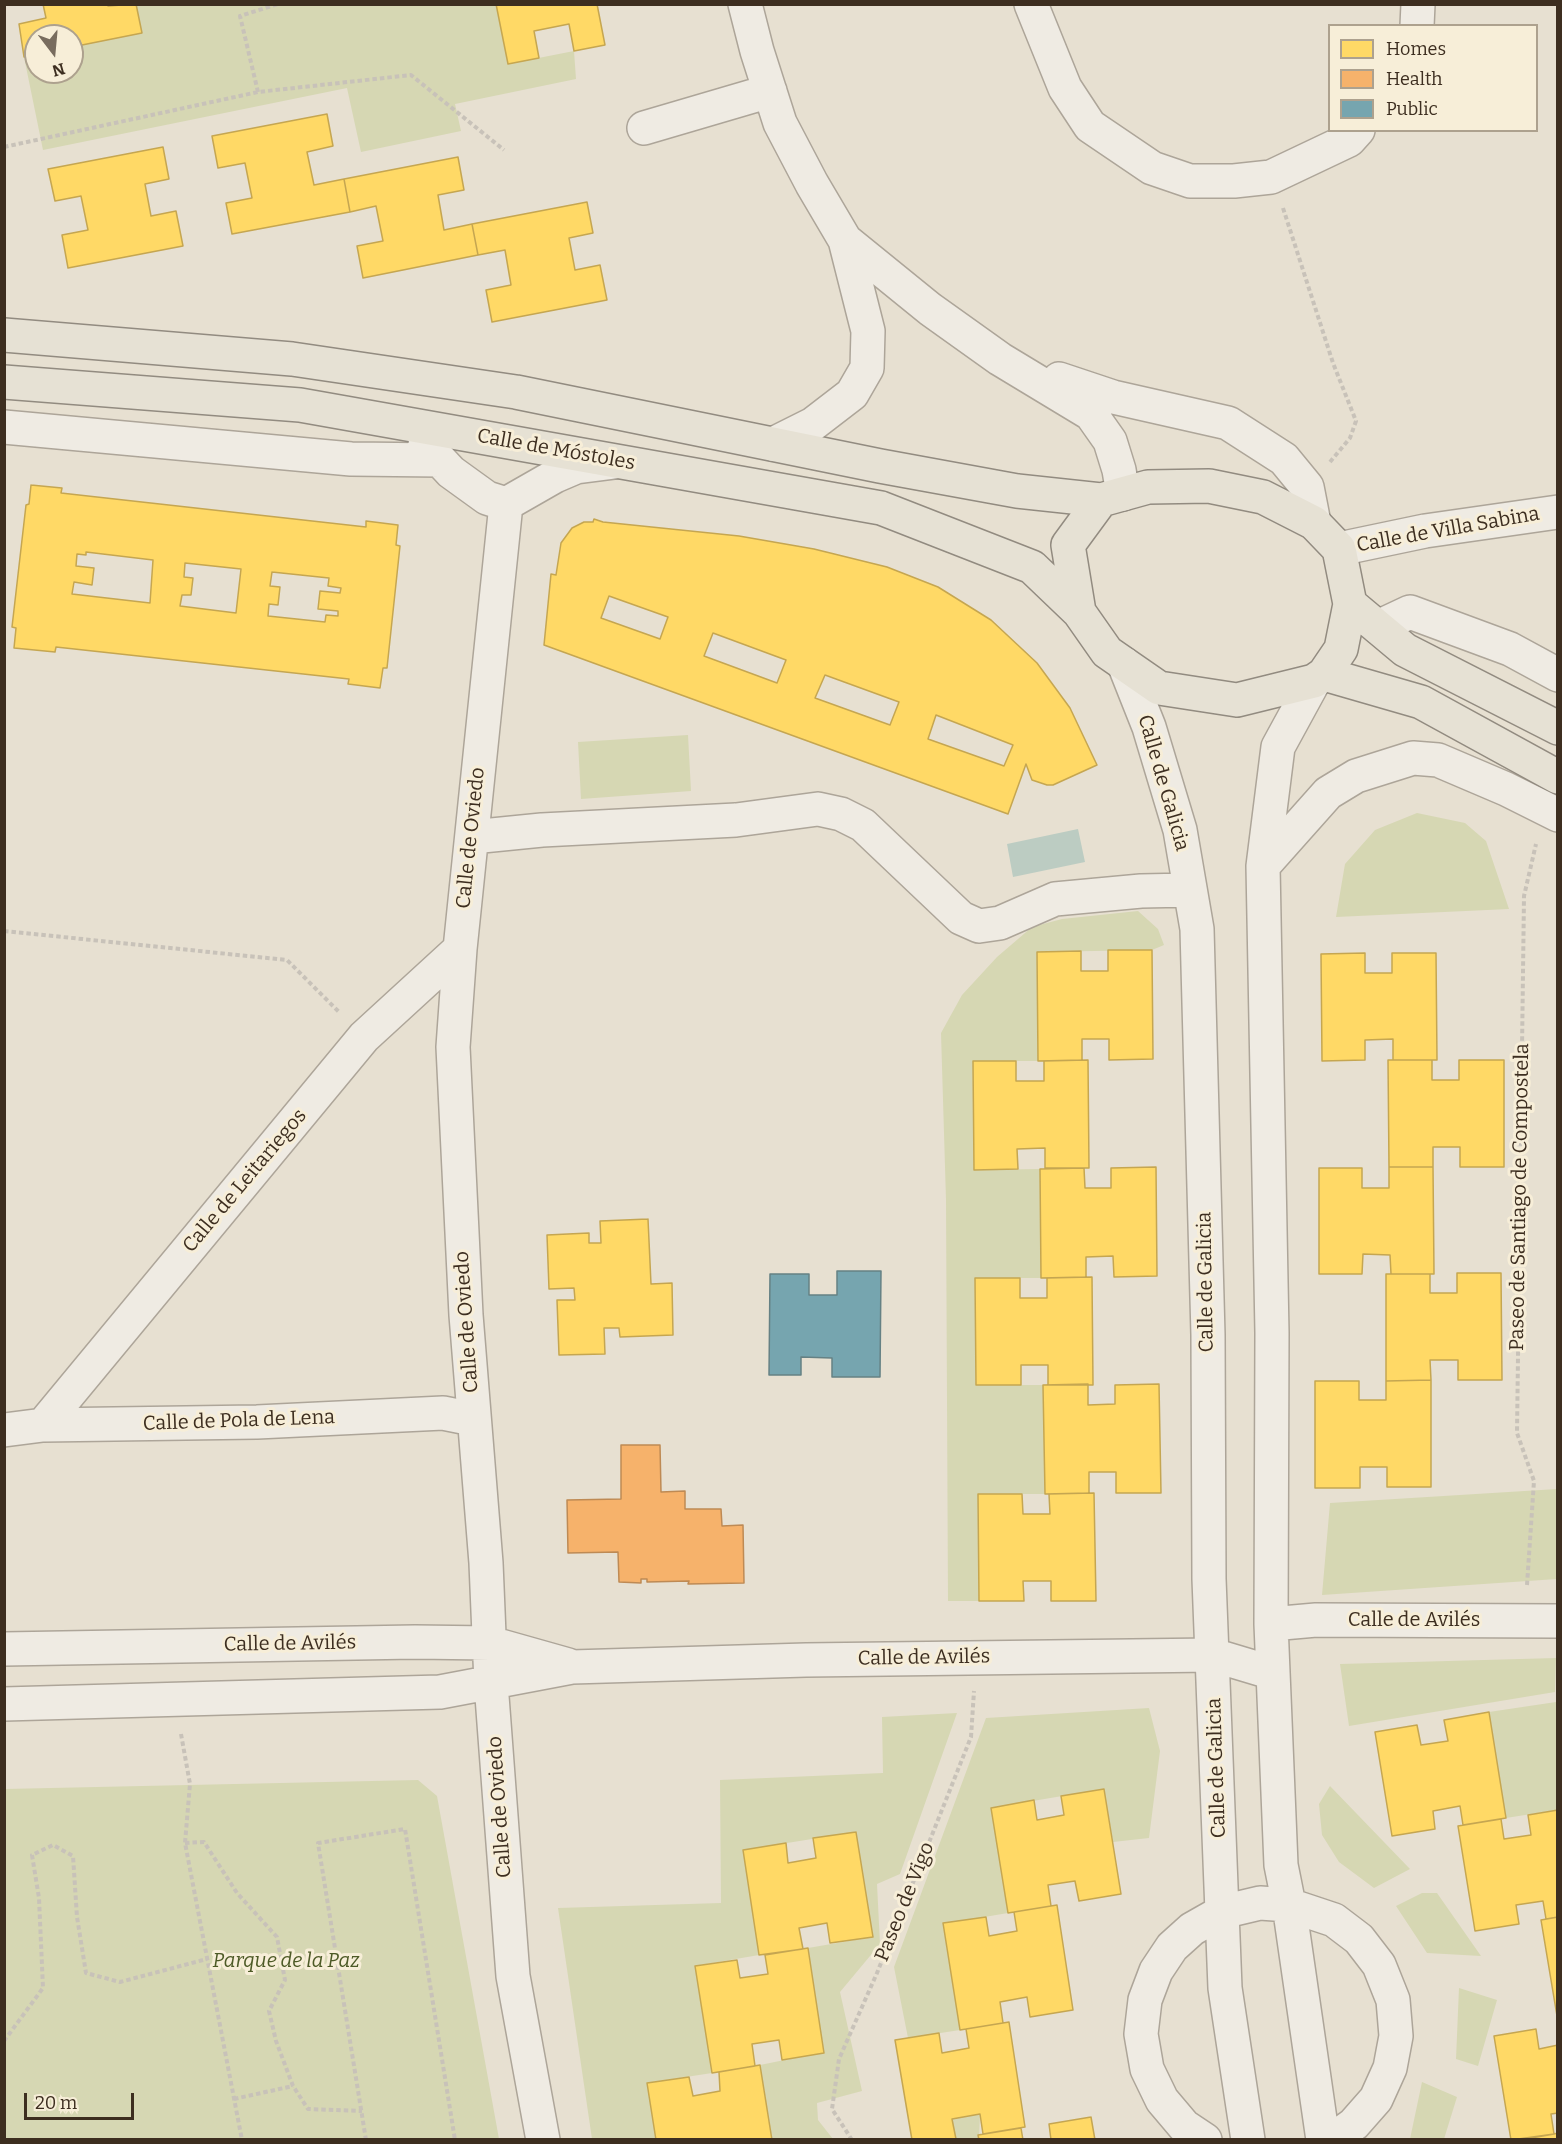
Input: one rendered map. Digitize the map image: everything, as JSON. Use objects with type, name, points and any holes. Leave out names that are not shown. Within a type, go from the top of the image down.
[{"type":"main road","points":[[4,335],[292,359],[516,392],[1017,491],[1112,497],[1148,487],[1209,486],[1263,497],[1314,523],[1339,549],[1350,604],[1341,649],[1319,677]]},
{"type":"main road","name":"Calle de Móstoles","points":[[4,382],[300,405],[881,508],[1032,567],[1079,612]]},
{"type":"main road","points":[[1112,497],[1068,544],[1079,612],[1107,652],[1159,688],[1237,699],[1319,677],[1421,702],[1557,777]]},
{"type":"main road","points":[[1350,604],[1405,650],[1557,728]]},
{"type":"street","points":[[745,4],[780,123],[845,240],[868,331],[867,368],[852,394],[813,424],[773,444]]},
{"type":"street","points":[[1031,4],[1065,88],[1090,126],[1152,168],[1190,181],[1234,181],[1271,177],[1348,140],[1356,132]]},
{"type":"street","points":[[1417,24],[1418,4]]},
{"type":"street","points":[[644,128],[770,91]]},
{"type":"street","points":[[845,240],[930,309],[1000,359],[1091,414],[1110,441],[1119,470],[1112,497]]},
{"type":"street","points":[[1000,359],[1113,397],[1228,423],[1284,459],[1307,487],[1314,523]]},
{"type":"street","points":[[408,424],[451,472],[487,498],[506,504],[555,476],[576,467],[618,461]]},
{"type":"street","points":[[4,427],[351,459],[440,460]]},
{"type":"street","name":"Calle de Oviedo","points":[[506,504],[460,949],[453,1047],[457,1156],[473,1419],[486,1563],[491,1683],[513,1976],[543,2139]]},
{"type":"street","name":"Calle de Villa Sabina","points":[[1339,549],[1425,531],[1557,512]]},
{"type":"street","points":[[1378,627],[1410,612],[1510,649],[1557,675]]},
{"type":"street","name":"Calle de Galicia","points":[[1124,663],[1149,727],[1180,830],[1197,929],[1208,1335],[1209,1579],[1225,1988],[1248,2139]]},
{"type":"street","points":[[1319,677],[1278,747],[1263,866],[1272,1333],[1271,1624],[1281,1865],[1290,1905],[1323,2139]]},
{"type":"street","points":[[1263,866],[1328,792],[1356,776],[1413,758],[1438,760],[1506,789],[1551,812]]},
{"type":"street","points":[[472,837],[542,830],[736,820],[818,810],[841,814],[862,825],[961,918],[979,926],[1000,923],[1055,899],[1141,891],[1190,890]]},
{"type":"street","name":"Calle de Leitariegos","points":[[43,1425],[364,1037],[460,949]]},
{"type":"street","name":"Calle de Pola de Lena","points":[[4,1430],[43,1425],[257,1422],[443,1413],[473,1419]]},
{"type":"street","name":"Calle de Avilés","points":[[1271,1624],[1316,1620],[1557,1621]]},
{"type":"street","name":"Calle de Avilés","points":[[4,1649],[415,1642],[490,1643],[572,1667]]},
{"type":"street","name":"Calle de Avilés","points":[[4,1704],[440,1692],[572,1667],[1212,1655],[1273,1673]]},
{"type":"street","points":[[1205,2139],[1184,2126],[1161,2100],[1147,2068],[1141,2034],[1144,2000],[1156,1971],[1172,1947],[1192,1929],[1222,1912],[1260,1903],[1290,1905],[1334,1920],[1359,1939],[1378,1965],[1393,2000],[1396,2036],[1390,2068],[1376,2099],[1354,2124],[1332,2139]]},
{"type":"path","points":[[258,92],[240,16],[278,4]]},
{"type":"path","points":[[4,147],[258,92],[411,75],[504,150]]},
{"type":"path","points":[[1271,177],[1279,194],[1333,363],[1356,421],[1350,438],[1307,487]]},
{"type":"path","name":"Paseo de Santiago de Compostela","points":[[1525,1621],[1534,1481],[1517,1432],[1524,896],[1551,812]]},
{"type":"path","points":[[4,931],[287,960],[364,1037]]},
{"type":"path","name":"Paseo de Vigo","points":[[852,2139],[832,2109],[839,2059],[877,1973],[971,1737],[975,1658]]},
{"type":"path","points":[[175,1701],[190,1784],[185,1843],[242,2139]]},
{"type":"path","points":[[366,2139],[318,1843],[405,1829],[455,2139]]},
{"type":"path","points":[[185,1843],[204,1842],[237,1893],[277,1937],[285,1980],[269,2012],[276,2041],[293,2086],[308,2109],[362,2111]]},
{"type":"path","points":[[4,2041],[43,1988],[39,1898],[32,1855],[53,1845],[73,1856],[77,1917],[86,1973],[120,1982],[207,1959]]},
{"type":"path","points":[[234,2099],[293,2086]]},
{"type":"green space","points":[[496,4],[508,64],[574,51],[576,79],[455,104],[461,131],[361,152],[347,88],[43,150],[30,84],[84,84],[84,45],[142,33],[136,5]]},
{"type":"green space","points":[[688,735],[691,791],[581,799],[578,742]]},
{"type":"green space","points":[[1417,813],[1465,823],[1486,841],[1509,909],[1336,917],[1345,864],[1375,830]]},
{"type":"green space","points":[[1138,911],[1158,929],[1164,945],[1152,950],[1037,952],[1038,1061],[973,1061],[974,1170],[1040,1169],[1047,1278],[975,1278],[976,1385],[1043,1385],[1045,1494],[978,1494],[979,1601],[948,1601],[946,1200],[941,1033],[962,995],[997,957],[1032,927],[1062,919]]},
{"type":"green space","points":[[1557,1489],[1557,1579],[1322,1595],[1330,1503]]},
{"type":"green space","points":[[1556,1658],[1555,1692],[1349,1726],[1340,1664]]},
{"type":"green space","points":[[1556,1702],[1557,1810],[1506,1818],[1489,1712]]},
{"type":"green space","points":[[1149,1708],[1160,1751],[1149,1838],[1113,1842],[1104,1789],[991,1808],[1008,1913],[943,1924],[960,2030],[908,2038],[894,1967],[986,1718]]},
{"type":"green space","points":[[957,1713],[900,1874],[877,1884],[880,1944],[840,1992],[862,2091],[817,2103],[818,2120],[833,2139],[772,2139],[760,2065],[824,2052],[808,1948],[872,1937],[856,1832],[743,1850],[759,1955],[695,1966],[712,2073],[647,2083],[656,2139],[592,2139],[558,1908],[721,1903],[720,1780],[883,1773],[882,1717]]},
{"type":"green space","name":"Parque de la Paz","points":[[418,1780],[437,1796],[499,2139],[5,2139],[5,1789]]},
{"type":"green space","points":[[1330,1786],[1410,1869],[1374,1888],[1339,1862],[1322,1835],[1319,1804]]},
{"type":"green space","points":[[1422,1893],[1437,1893],[1481,1956],[1427,1953],[1396,1906]]},
{"type":"green space","points":[[1459,1988],[1497,2000],[1478,2066],[1456,2059]]},
{"type":"green space","points":[[1422,2082],[1457,2097],[1444,2139],[1410,2139]]},
{"type":"green space","points":[[980,2114],[979,2139],[950,2140],[956,2138],[952,2119]]},
{"type":"shaded area","points":[[1078,829],[1085,862],[1013,877],[1007,844]]},
{"type":"building: Homes","points":[[43,4],[108,4],[108,6],[136,4],[142,33],[84,45],[84,24],[24,24],[24,57],[19,24],[46,18]]},
{"type":"building: Homes","points":[[496,4],[597,4],[605,45],[574,51],[569,24],[534,31],[539,58],[508,64]]},
{"type":"building: Homes","points":[[327,114],[333,146],[307,152],[314,185],[344,179],[350,212],[232,234],[226,203],[252,198],[245,163],[218,168],[212,136]]},
{"type":"building: Homes","points":[[163,147],[169,179],[145,184],[151,216],[176,211],[183,246],[68,268],[62,235],[88,230],[81,196],[55,201],[48,169]]},
{"type":"building: Homes","points":[[458,157],[464,190],[438,195],[444,230],[472,224],[478,255],[363,278],[357,246],[383,241],[376,206],[350,212],[344,179]]},
{"type":"building: Homes","points":[[587,202],[593,233],[569,238],[575,270],[600,265],[607,300],[492,322],[486,290],[511,285],[505,250],[478,255],[472,224]]},
{"type":"building: Homes","points":[[31,485],[62,488],[61,493],[366,527],[366,521],[398,525],[396,545],[400,546],[387,668],[383,668],[380,688],[348,684],[349,679],[56,647],[55,652],[14,648],[16,628],[12,627],[26,505],[29,504]],"holes":[[[86,552],[153,560],[150,603],[72,594],[74,582],[92,585],[94,568],[76,566],[77,554],[86,555]],[[185,563],[241,569],[236,613],[180,606],[182,595],[191,595],[193,578],[184,577]],[[272,572],[329,578],[328,586],[341,588],[340,593],[320,591],[318,609],[338,611],[338,616],[326,615],[325,622],[268,616],[269,604],[278,605],[280,587],[270,586]]]},
{"type":"building: Homes","points":[[594,519],[603,522],[739,536],[814,549],[887,567],[938,587],[991,620],[1037,663],[1070,708],[1097,765],[1053,785],[1047,785],[1032,780],[1026,764],[1008,814],[544,645],[551,574],[556,575],[561,543],[572,528],[584,522],[593,522]],"holes":[[[609,596],[668,617],[660,639],[601,618]],[[713,633],[786,660],[777,683],[704,656]],[[825,675],[899,702],[890,725],[815,698]],[[936,715],[1013,745],[1004,766],[928,739]]]},
{"type":"building: Homes","points":[[1108,950],[1152,950],[1153,1059],[1109,1060],[1109,1039],[1082,1039],[1082,1060],[1038,1061],[1037,952],[1081,951],[1081,971],[1108,971]]},
{"type":"building: Homes","points":[[1365,953],[1365,973],[1392,973],[1392,953],[1436,953],[1437,1060],[1393,1060],[1393,1039],[1365,1040],[1365,1060],[1322,1061],[1321,954]]},
{"type":"building: Homes","points":[[1088,1060],[1089,1168],[1045,1168],[1045,1148],[1017,1149],[1018,1169],[974,1170],[973,1061],[1016,1061],[1016,1081],[1044,1081],[1044,1061]]},
{"type":"building: Homes","points":[[1388,1060],[1432,1060],[1432,1080],[1459,1080],[1459,1060],[1504,1060],[1504,1167],[1460,1167],[1460,1147],[1433,1147],[1433,1167],[1389,1167]]},
{"type":"building: Homes","points":[[1156,1167],[1157,1276],[1114,1277],[1113,1256],[1086,1257],[1086,1277],[1041,1278],[1040,1169],[1084,1168],[1085,1188],[1111,1188],[1111,1168]]},
{"type":"building: Homes","points":[[1389,1167],[1433,1167],[1434,1274],[1391,1274],[1390,1255],[1363,1254],[1362,1274],[1319,1274],[1319,1168],[1362,1168],[1362,1188],[1389,1188]]},
{"type":"building: Homes","points":[[648,1219],[651,1284],[672,1283],[673,1335],[620,1337],[619,1328],[604,1328],[605,1354],[559,1355],[557,1300],[575,1300],[574,1288],[549,1289],[547,1235],[589,1233],[589,1243],[601,1243],[600,1221]]},
{"type":"building: Homes","points":[[1457,1273],[1501,1273],[1502,1380],[1458,1380],[1458,1360],[1430,1360],[1431,1380],[1386,1381],[1386,1274],[1430,1274],[1430,1293],[1457,1293]]},
{"type":"building: Homes","points":[[1092,1277],[1093,1385],[1048,1385],[1048,1365],[1021,1365],[1021,1385],[976,1385],[975,1278],[1020,1278],[1020,1298],[1047,1298],[1047,1278]]},
{"type":"building: Homes","points":[[1431,1380],[1431,1487],[1387,1487],[1387,1467],[1360,1467],[1360,1488],[1315,1488],[1315,1381],[1359,1381],[1359,1400],[1386,1400],[1386,1381]]},
{"type":"building: Homes","points":[[1088,1384],[1088,1405],[1115,1404],[1115,1385],[1159,1384],[1161,1493],[1116,1493],[1116,1472],[1089,1472],[1089,1493],[1045,1494],[1043,1385]]},
{"type":"building: Homes","points":[[1094,1493],[1096,1601],[1051,1601],[1051,1581],[1023,1581],[1024,1601],[979,1601],[978,1494],[1022,1494],[1023,1514],[1050,1514],[1049,1494]]},
{"type":"building: Homes","points":[[1489,1712],[1506,1818],[1463,1825],[1460,1806],[1433,1811],[1435,1829],[1392,1836],[1375,1732],[1417,1725],[1421,1745],[1448,1741],[1444,1720]]},
{"type":"building: Homes","points":[[1104,1789],[1121,1894],[1079,1901],[1075,1881],[1048,1885],[1051,1906],[1008,1913],[991,1808],[1034,1800],[1037,1820],[1064,1815],[1061,1796]]},
{"type":"building: Homes","points":[[1558,1810],[1558,1917],[1546,1919],[1543,1901],[1516,1905],[1519,1924],[1475,1931],[1458,1826],[1501,1819],[1504,1839],[1531,1835],[1528,1815]]},
{"type":"building: Homes","points":[[856,1832],[873,1937],[830,1943],[827,1923],[799,1928],[803,1949],[759,1955],[743,1850],[786,1843],[788,1863],[816,1858],[813,1838]]},
{"type":"building: Homes","points":[[1057,1905],[1073,2010],[1030,2017],[1027,1997],[1000,2002],[1003,2023],[960,2030],[943,1923],[986,1917],[989,1936],[1017,1931],[1014,1912]]},
{"type":"building: Homes","points":[[1558,1917],[1558,2022],[1541,1920]]},
{"type":"building: Homes","points":[[808,1948],[824,2053],[782,2060],[779,2040],[752,2044],[755,2066],[712,2073],[695,1966],[737,1960],[740,1978],[768,1974],[765,1955]]},
{"type":"building: Homes","points":[[1009,2022],[1025,2127],[983,2134],[980,2114],[952,2119],[956,2139],[912,2140],[895,2040],[939,2033],[942,2053],[969,2048],[966,2029]]},
{"type":"building: Homes","points":[[1536,2029],[1539,2049],[1558,2045],[1558,2113],[1551,2114],[1554,2134],[1511,2140],[1494,2036]]},
{"type":"building: Homes","points":[[760,2065],[772,2140],[656,2140],[647,2083],[689,2077],[693,2096],[720,2091],[719,2072]]},
{"type":"building: Homes","points":[[1091,2117],[1095,2140],[1051,2140],[1049,2124]]},
{"type":"building: Homes","points":[[1021,2128],[1023,2140],[979,2140],[978,2135]]},
{"type":"building: Homes","points":[[1558,2133],[1558,2140],[1520,2140],[1554,2134]]},
{"type":"building: Health","points":[[621,1445],[660,1445],[661,1492],[685,1491],[685,1509],[721,1509],[722,1526],[743,1525],[744,1583],[688,1584],[689,1581],[647,1582],[647,1579],[641,1579],[641,1583],[619,1582],[618,1552],[568,1553],[567,1500],[621,1499]]},
{"type":"building: Public","points":[[837,1271],[881,1271],[880,1377],[832,1377],[832,1358],[801,1357],[801,1375],[769,1375],[770,1274],[809,1274],[809,1295],[837,1295]]}]
